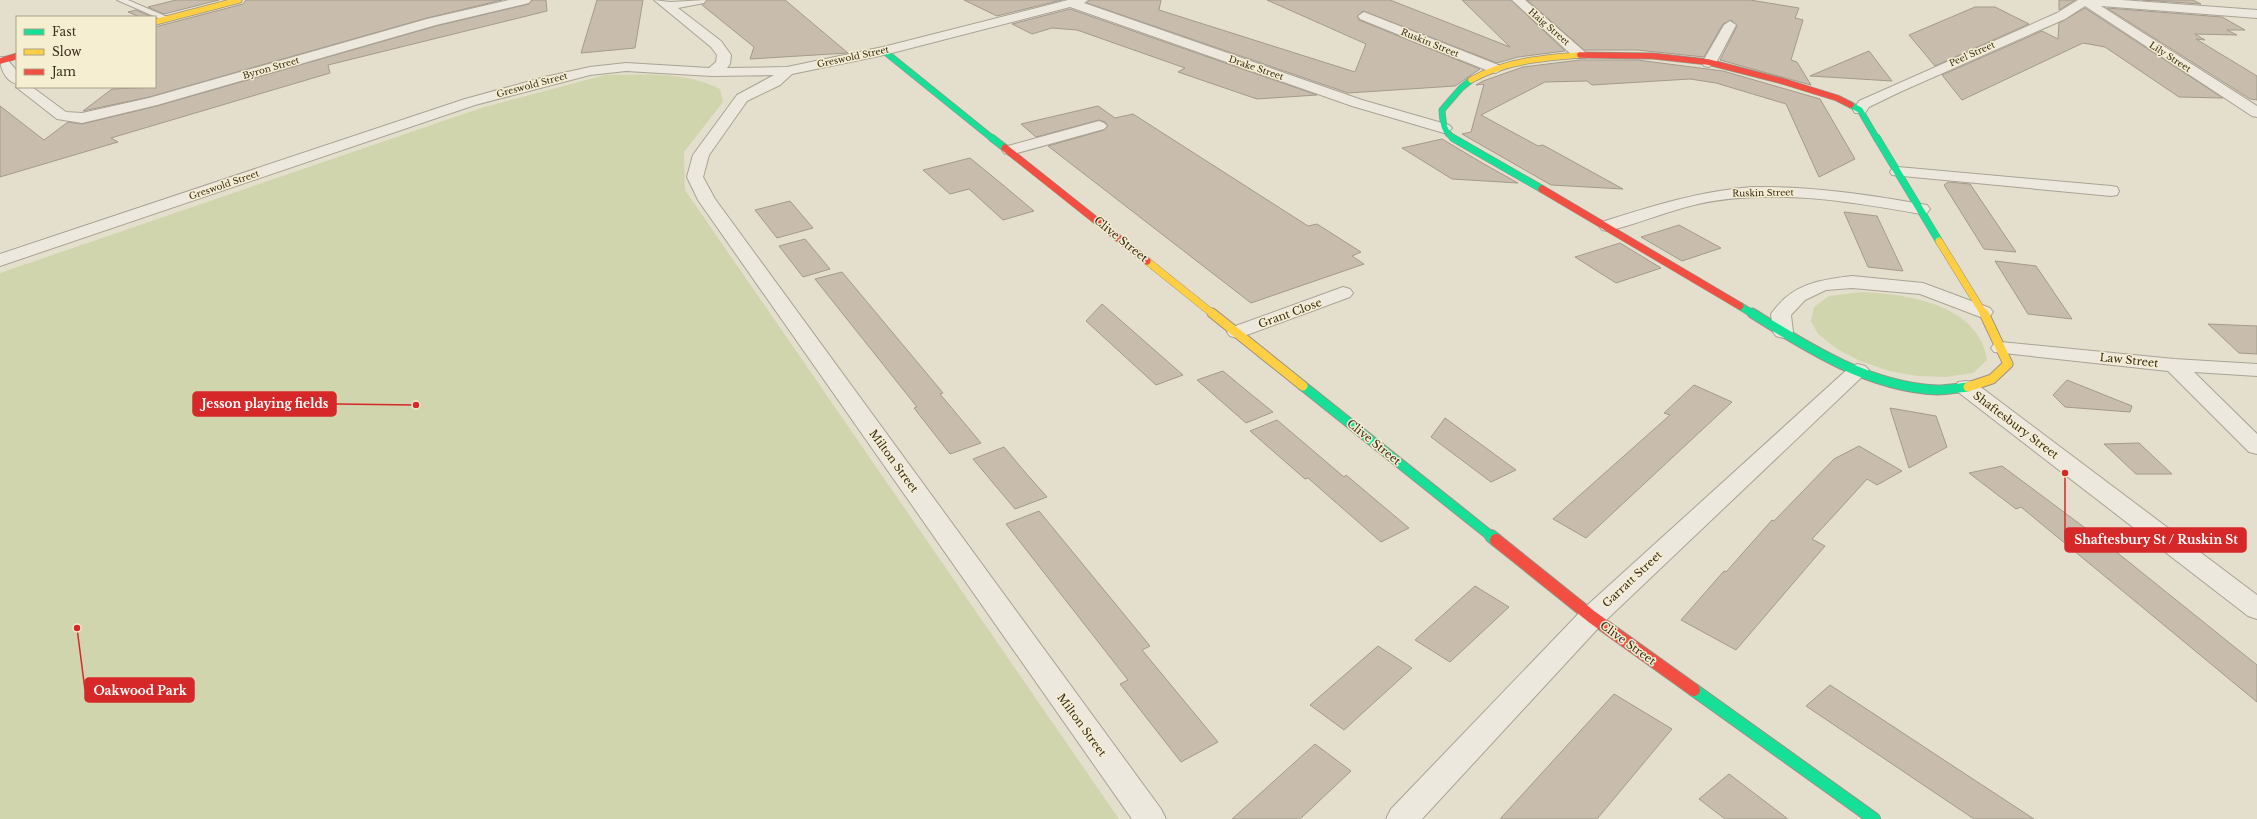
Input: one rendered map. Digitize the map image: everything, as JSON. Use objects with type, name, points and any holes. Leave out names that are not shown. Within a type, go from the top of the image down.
[{"type":"street","points":[[156,22],[240,0]]},
{"type":"street","name":"Byron Street","points":[[24,88],[62,116],[82,118],[152,102],[432,22],[525,0]]},
{"type":"street","points":[[663,3],[700,0]]},
{"type":"street","name":"Haig Street","points":[[1518,0],[1580,55]]},
{"type":"street","points":[[2081,0],[2257,14]]},
{"type":"street","name":"Peel Street","points":[[1860,110],[1864,104],[1896,89],[2061,16],[2081,0]]},
{"type":"street","name":"Lily Street","points":[[2081,0],[2257,113]]},
{"type":"street","name":"Greswold Street","points":[[0,260],[470,102],[550,80],[626,67],[653,66],[712,72],[748,73],[787,71],[884,51],[1076,1]]},
{"type":"street","name":"Drake Street","points":[[1076,1],[1357,103],[1444,128]]},
{"type":"street","points":[[663,3],[716,44],[724,55],[723,64],[712,72],[733,90]]},
{"type":"street","name":"Ruskin Street","points":[[1364,16],[1496,69]]},
{"type":"street","points":[[1709,64],[1730,25]]},
{"type":"street","name":"Clive Street","points":[[884,51],[1010,150],[1592,617],[1874,819]]},
{"type":"street","points":[[1580,55],[1636,55],[1709,64],[1800,86],[1837,98],[1860,110],[1983,312],[2008,364],[1992,379],[1966,387],[1921,388],[1891,382],[1858,370],[1811,349],[1608,226],[1447,134],[1444,128],[1442,110],[1465,84],[1496,69],[1549,57],[1580,55]]},
{"type":"street","points":[[16,56],[0,61],[16,79]]},
{"type":"street","name":"Milton Street","points":[[733,90],[774,82],[787,71]]},
{"type":"street","name":"Milton Street","points":[[748,73],[733,90],[701,155],[695,177],[707,200],[1150,819]]},
{"type":"street","points":[[1010,150],[1099,126]]},
{"type":"street","points":[[1898,172],[2111,191]]},
{"type":"street","name":"Ruskin Street","points":[[1608,226],[1667,207],[1728,194],[1802,192],[1858,197],[1921,209]]},
{"type":"street","points":[[1783,332],[1781,314],[1794,300],[1798,296],[1822,285],[1829,284],[1852,282],[1923,289],[1983,312]]},
{"type":"street","name":"Grant Close","points":[[1237,332],[1344,293]]},
{"type":"street","name":"Law Street","points":[[2001,348],[2174,365],[2257,370]]},
{"type":"street","points":[[2174,365],[2257,447]]},
{"type":"street","name":"Garratt Street","points":[[1402,819],[1592,617],[1858,370]]},
{"type":"street","name":"Shaftesbury Street","points":[[1966,387],[2257,609]]},
{"type":"lane","points":[[121,0],[168,19]]},
{"type":"green space","points":[[605,75],[664,75],[692,79],[720,89],[723,102],[684,152],[685,190],[1119,819],[0,819],[0,273],[481,108]]},
{"type":"green space","points":[[1861,292],[1879,293],[1919,300],[1956,314],[1970,326],[1981,341],[1987,360],[1973,373],[1946,377],[1917,376],[1889,371],[1860,361],[1837,349],[1818,334],[1811,321],[1814,307],[1829,296]]},
{"type":"building","points":[[176,0],[219,0],[164,14],[148,7]]},
{"type":"building","points":[[246,0],[502,0],[427,18],[149,97],[83,111],[112,89],[156,88],[156,27],[243,4]]},
{"type":"building","points":[[532,0],[546,0],[547,11],[328,65],[330,73],[111,138],[118,142],[0,177],[0,106],[44,140],[68,122],[82,124],[157,106],[436,26],[529,4]]},
{"type":"building","points":[[597,0],[643,0],[635,48],[581,53]]},
{"type":"building","points":[[707,0],[785,0],[848,53],[750,59],[754,47],[702,5]]},
{"type":"building","points":[[964,0],[1062,0],[997,16]]},
{"type":"building","points":[[1089,0],[1161,0],[1159,10],[1355,72],[1366,44],[1267,0],[1390,0],[1510,47],[1462,0],[1511,0],[1565,51],[1518,57],[1497,63],[1363,11],[1357,16],[1359,20],[1480,69],[1455,86],[1348,93],[1087,3]]},
{"type":"building","points":[[1527,0],[1750,0],[1799,8],[1795,18],[1803,20],[1791,60],[1797,62],[1811,85],[1720,60],[1737,26],[1731,20],[1723,24],[1704,57],[1637,50],[1584,50]]},
{"type":"building","points":[[2059,0],[2075,0],[2059,10]]},
{"type":"building","points":[[2142,0],[2193,0],[2201,4]]},
{"type":"building","points":[[1975,7],[1995,7],[2029,24],[1935,66],[1909,35]]},
{"type":"building","points":[[2085,8],[2223,98],[2179,97],[2105,47],[2083,43],[1962,100],[1942,75],[2042,31],[2058,39],[2059,23]]},
{"type":"building","points":[[2107,8],[2222,17],[2245,30],[2227,30],[2237,35],[2195,34],[2205,40],[2196,39],[2257,76],[2257,100],[2250,99]]},
{"type":"building","points":[[1070,9],[1317,95],[1257,99],[1178,72],[1185,68],[1077,30],[1052,28],[1032,34],[1012,24]]},
{"type":"building","points":[[136,10],[150,16],[138,16],[128,12]]},
{"type":"building","points":[[1869,51],[1892,81],[1810,76]]},
{"type":"building","points":[[1580,60],[1637,60],[1723,71],[1820,99],[1855,159],[1819,177],[1786,104],[1716,83],[1690,79],[1592,85],[1587,81],[1545,82],[1481,115],[1538,146],[1543,145],[1623,189],[1551,185],[1462,134],[1471,132],[1484,84],[1476,85],[1483,81],[1523,67]]},
{"type":"building","points":[[1098,106],[1115,118],[1133,114],[1308,226],[1317,224],[1361,252],[1352,256],[1364,264],[1251,303],[1048,146],[1104,130],[1108,126],[1105,122],[1099,120],[1036,137],[1021,124]]},
{"type":"building","points":[[1442,139],[1518,183],[1452,179],[1402,148]]},
{"type":"building","points":[[970,158],[1034,211],[1003,220],[969,189],[950,194],[923,170]]},
{"type":"building","points":[[1948,182],[1970,184],[2016,252],[1984,249],[1944,185]]},
{"type":"building","points":[[790,201],[813,228],[777,238],[755,210]]},
{"type":"building","points":[[1844,212],[1877,216],[1903,271],[1868,267]]},
{"type":"building","points":[[1679,225],[1721,248],[1682,261],[1641,237]]},
{"type":"building","points":[[805,239],[830,269],[803,277],[779,246]]},
{"type":"building","points":[[1620,243],[1661,268],[1616,283],[1575,257]]},
{"type":"building","points":[[1995,261],[2036,266],[2072,319],[2028,314]]},
{"type":"building","points":[[842,272],[943,393],[940,394],[981,443],[950,454],[914,408],[917,407],[815,279]]},
{"type":"building","points":[[1102,304],[1183,375],[1156,385],[1086,321]]},
{"type":"building","points":[[2208,324],[2257,326],[2257,354],[2239,353]]},
{"type":"building","points":[[1223,371],[1273,412],[1246,423],[1197,380]]},
{"type":"building","points":[[2067,380],[2132,406],[2130,412],[2065,407],[2053,395]]},
{"type":"building","points":[[1694,385],[1732,402],[1586,538],[1553,519],[1670,415],[1664,413]]},
{"type":"building","points":[[1890,408],[1936,416],[1947,447],[1909,468]]},
{"type":"building","points":[[1445,418],[1516,470],[1491,482],[1431,437]]},
{"type":"building","points":[[1277,420],[1344,477],[1346,475],[1409,528],[1381,542],[1308,478],[1305,479],[1250,431]]},
{"type":"building","points":[[2139,443],[2172,474],[2136,474],[2104,444]]},
{"type":"building","points":[[1859,446],[1902,471],[1877,485],[1867,479],[1812,539],[1825,546],[1736,650],[1681,620],[1772,520],[1774,521],[1834,459]]},
{"type":"building","points":[[1004,447],[1047,497],[1015,509],[973,459]]},
{"type":"building","points":[[2002,466],[2104,542],[2257,665],[2257,702],[2021,507],[2016,509],[1969,473]]},
{"type":"building","points":[[1039,511],[1150,646],[1142,650],[1218,742],[1181,762],[1120,684],[1128,680],[1006,524]]},
{"type":"building","points":[[1475,586],[1509,607],[1450,662],[1415,640]]},
{"type":"building","points":[[1378,646],[1412,668],[1344,730],[1310,705]]},
{"type":"building","points":[[1830,685],[2034,819],[1974,819],[1806,706]]},
{"type":"building","points":[[1614,694],[1672,729],[1597,819],[1500,819]]},
{"type":"building","points":[[1315,744],[1351,771],[1300,819],[1232,819]]},
{"type":"building","points":[[1729,774],[1788,819],[1725,819],[1699,799]]},
{"type":"traffic: fast","points":[[884,51],[1005,148]]},
{"type":"traffic: fast","points":[[1471,80],[1461,88],[1442,110],[1444,128],[1447,134],[1542,189]]},
{"type":"traffic: fast","points":[[1851,105],[1860,110],[1939,241]]},
{"type":"traffic: fast","points":[[1740,306],[1819,353],[1848,367],[1878,378],[1908,386],[1938,390],[1968,387]]},
{"type":"traffic: fast","points":[[1303,386],[1496,540]]},
{"type":"traffic: fast","points":[[1694,690],[1874,819]]},
{"type":"traffic: slow","points":[[156,22],[239,0]]},
{"type":"traffic: slow","points":[[1471,80],[1483,73],[1509,64],[1538,59],[1580,55]]},
{"type":"traffic: slow","points":[[1939,241],[1983,312],[2008,364],[1992,379],[1968,387]]},
{"type":"traffic: slow","points":[[1147,261],[1303,386]]},
{"type":"traffic: jam","points":[[1580,55],[1653,56],[1708,62],[1782,81],[1837,98],[1851,105]]},
{"type":"traffic: jam","points":[[0,61],[16,56]]},
{"type":"traffic: jam","points":[[1005,148],[1147,261]]},
{"type":"traffic: jam","points":[[1542,189],[1740,306]]},
{"type":"traffic: jam","points":[[1496,540],[1592,617],[1694,690]]},
{"type":"place","name":"Jesson playing fields","points":[[416,405]]},
{"type":"place","name":"Shaftesbury St / Ruskin St","points":[[2065,473]]},
{"type":"place","name":"Oakwood Park","points":[[77,628]]}]
